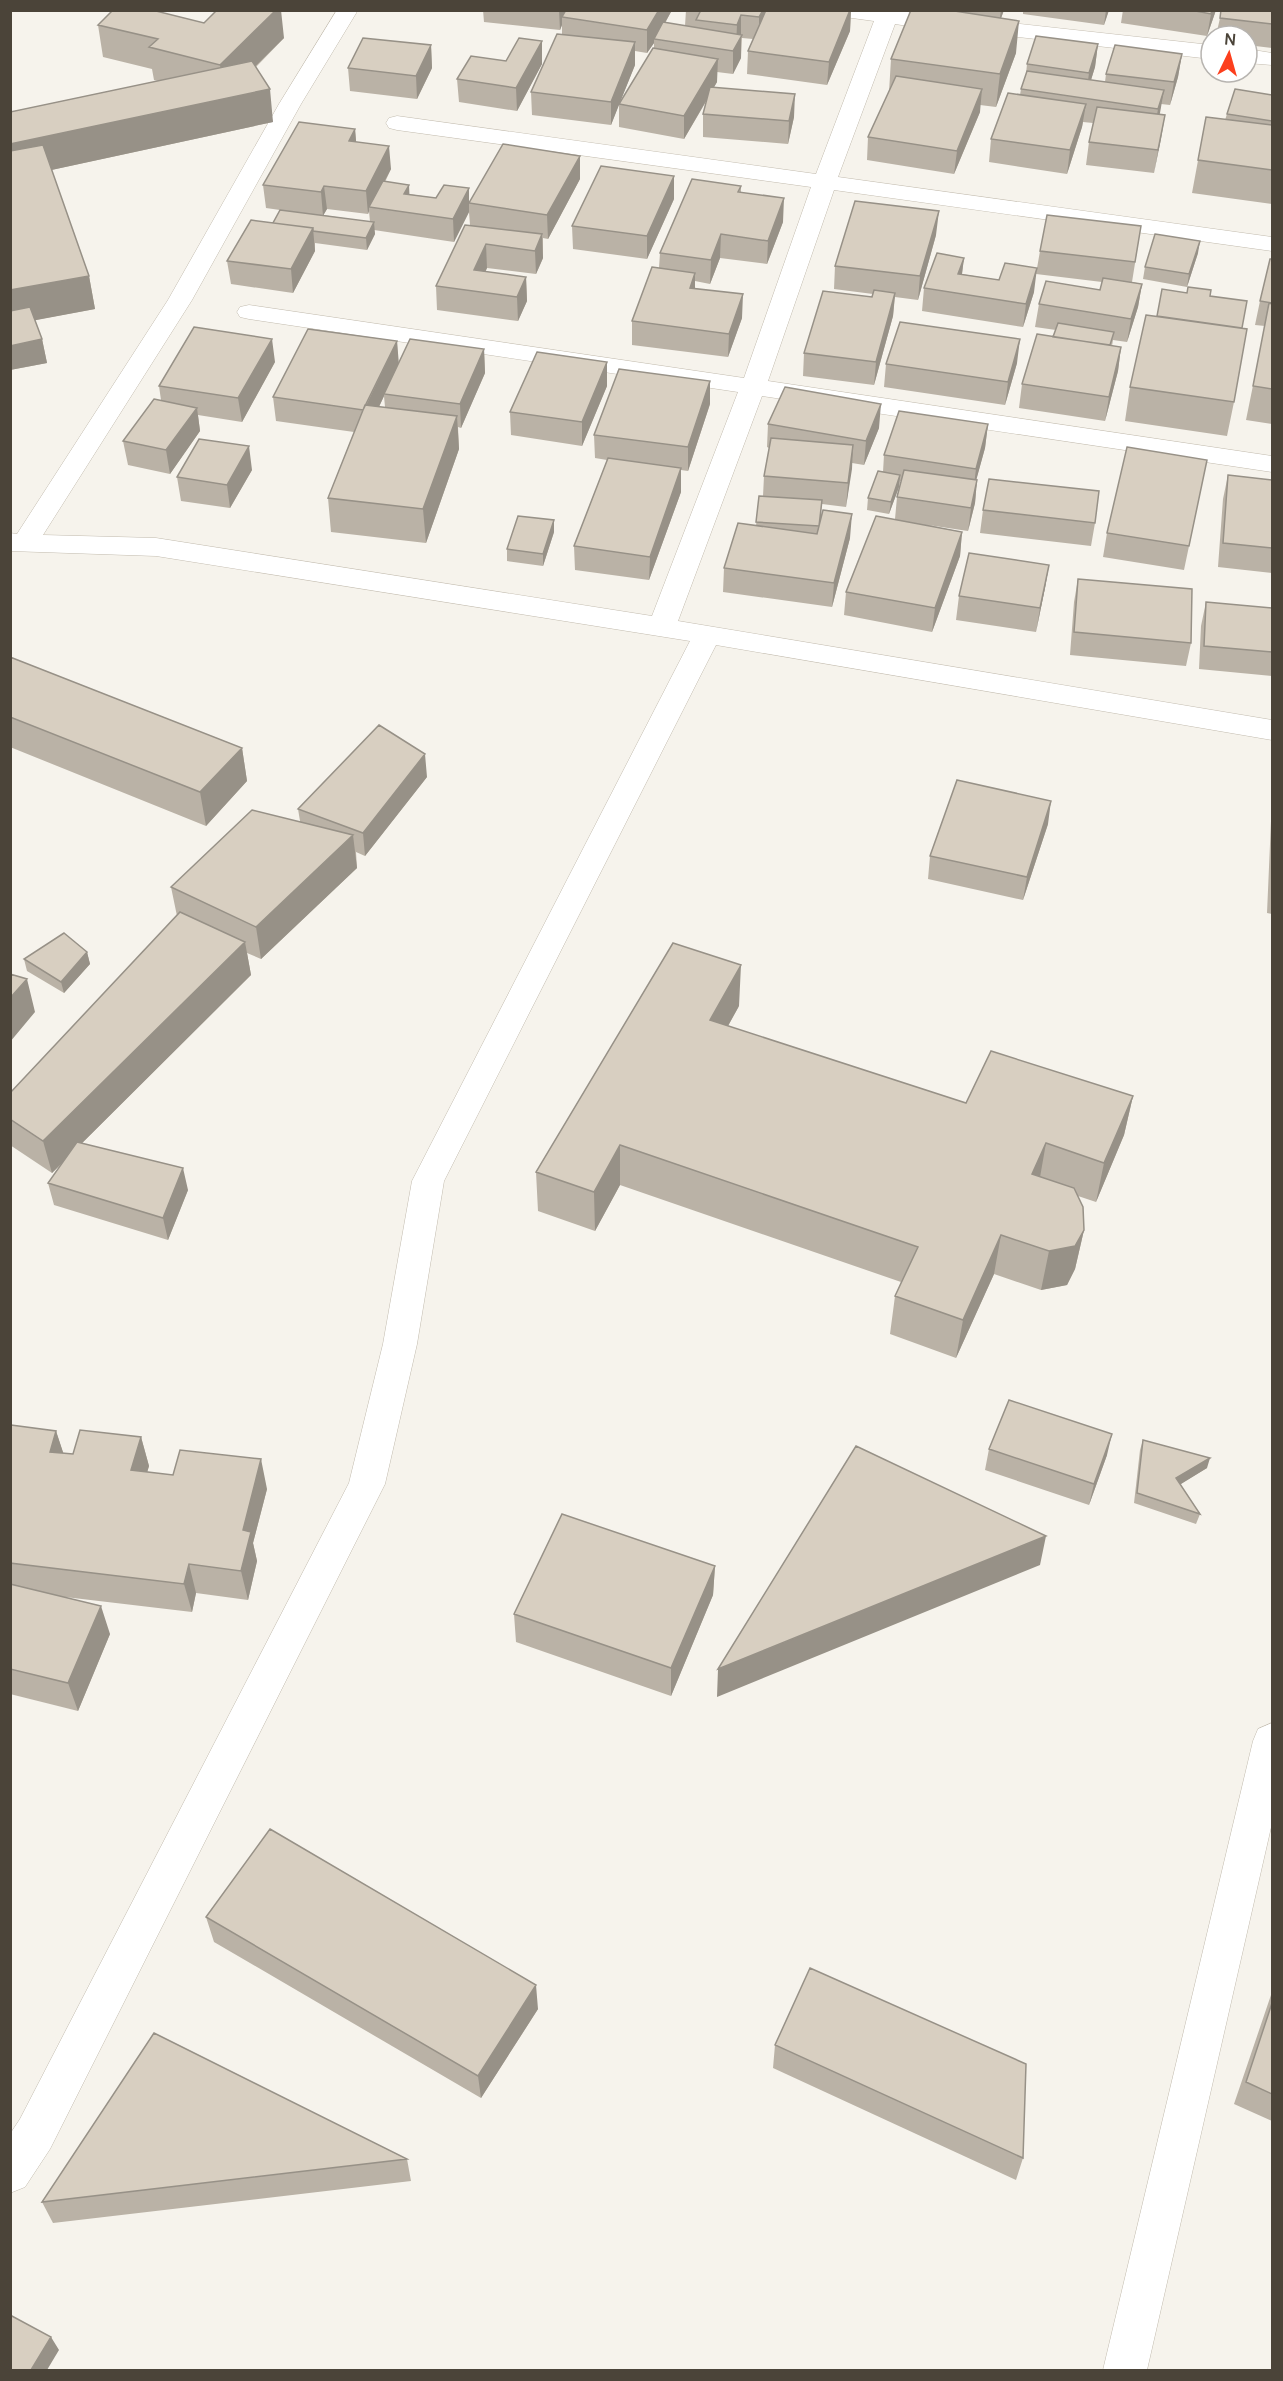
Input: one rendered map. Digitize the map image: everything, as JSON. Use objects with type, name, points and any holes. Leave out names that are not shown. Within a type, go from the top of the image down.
[{"type":"street","points":[[18,542],[180,300],[290,104],[348,10]]},
{"type":"street","points":[[838,10],[888,13],[933,21]]},
{"type":"street","points":[[662,627],[753,387],[825,182],[888,13]]},
{"type":"street","points":[[956,24],[1199,51]]},
{"type":"street","points":[[397,123],[1272,244]]},
{"type":"street","points":[[249,312],[1272,464]]},
{"type":"street","points":[[18,542],[156,547],[707,634],[1272,730]]},
{"type":"street","points":[[10,2172],[35,2134],[367,1484],[400,1344],[428,1181],[707,634]]},
{"type":"street","points":[[1125,2370],[1272,1741]]},
{"type":"building","points":[[113,10],[152,10],[204,23],[217,10],[276,10],[220,65],[149,47],[158,39],[98,25]]},
{"type":"building","points":[[566,10],[659,10],[647,30],[562,17]]},
{"type":"building","points":[[701,10],[763,10],[759,17],[741,15],[737,25],[696,20]]},
{"type":"building","points":[[766,10],[850,10],[829,62],[748,51]]},
{"type":"building","points":[[911,10],[948,10],[1019,21],[1000,74],[891,59]]},
{"type":"building","points":[[1190,10],[1212,10],[1211,14]]},
{"type":"building","points":[[1221,10],[1272,10],[1272,24],[1220,18]]},
{"type":"building","points":[[663,22],[742,35],[733,51],[654,39]]},
{"type":"building","points":[[557,34],[635,42],[611,102],[531,92]]},
{"type":"building","points":[[1036,36],[1098,44],[1089,73],[1027,64]]},
{"type":"building","points":[[363,38],[431,45],[416,76],[348,68]]},
{"type":"building","points":[[519,38],[542,41],[516,88],[457,79],[471,56],[506,61]]},
{"type":"building","points":[[1115,45],[1182,54],[1174,82],[1106,74]]},
{"type":"building","points":[[653,48],[718,59],[684,116],[619,104]]},
{"type":"building","points":[[252,61],[270,89],[10,144],[10,112]]},
{"type":"building","points":[[1027,71],[1164,90],[1158,109],[1021,89]]},
{"type":"building","points":[[896,76],[982,89],[957,151],[868,137]]},
{"type":"building","points":[[710,87],[795,94],[789,121],[703,114]]},
{"type":"building","points":[[1235,89],[1272,95],[1272,121],[1227,114]]},
{"type":"building","points":[[1008,93],[1086,104],[1070,150],[991,139]]},
{"type":"building","points":[[1097,107],[1165,115],[1158,150],[1089,142]]},
{"type":"building","points":[[1206,117],[1272,125],[1272,170],[1198,160]]},
{"type":"building","points":[[299,122],[355,129],[349,141],[389,146],[366,191],[324,186],[321,192],[263,185]]},
{"type":"building","points":[[503,144],[580,156],[547,215],[469,203]]},
{"type":"building","points":[[43,145],[89,276],[10,290],[10,151]]},
{"type":"building","points":[[601,166],[674,176],[647,236],[572,226]]},
{"type":"building","points":[[692,179],[741,186],[738,192],[784,198],[768,241],[721,234],[711,260],[660,253]]},
{"type":"building","points":[[383,181],[409,185],[404,194],[436,198],[444,185],[469,188],[453,219],[369,207]]},
{"type":"building","points":[[855,201],[939,211],[920,276],[835,266]]},
{"type":"building","points":[[280,210],[374,222],[366,238],[273,223]]},
{"type":"building","points":[[1047,215],[1141,226],[1135,262],[1040,251]]},
{"type":"building","points":[[251,220],[313,228],[291,269],[227,261]]},
{"type":"building","points":[[465,225],[542,234],[535,251],[486,244],[474,270],[526,277],[517,297],[436,286]]},
{"type":"building","points":[[1155,234],[1200,241],[1189,274],[1145,267]]},
{"type":"building","points":[[937,253],[964,258],[958,274],[999,280],[1005,263],[1037,268],[1026,304],[924,288]]},
{"type":"building","points":[[1270,259],[1272,259],[1272,303],[1260,301]]},
{"type":"building","points":[[652,267],[695,273],[690,288],[743,294],[729,334],[632,321]]},
{"type":"building","points":[[1103,278],[1142,284],[1131,319],[1039,304],[1046,281],[1100,290]]},
{"type":"building","points":[[1188,287],[1211,290],[1210,296],[1247,301],[1242,328],[1157,316],[1162,289],[1187,293]]},
{"type":"building","points":[[874,290],[895,293],[876,362],[804,353],[823,291],[872,297]]},
{"type":"building","points":[[1269,303],[1272,304],[1272,389],[1253,386]]},
{"type":"building","points":[[30,307],[42,339],[10,346],[10,311]]},
{"type":"building","points":[[1146,315],[1247,329],[1234,402],[1130,387]]},
{"type":"building","points":[[900,322],[1020,339],[1008,382],[886,364]]},
{"type":"building","points":[[1058,323],[1114,332],[1110,345],[1053,337]]},
{"type":"building","points":[[194,327],[272,339],[238,398],[159,386]]},
{"type":"building","points":[[308,329],[397,341],[363,410],[273,397]]},
{"type":"building","points":[[1037,334],[1121,347],[1109,397],[1022,384]]},
{"type":"building","points":[[410,339],[484,349],[460,404],[384,394]]},
{"type":"building","points":[[537,352],[607,362],[582,422],[510,412]]},
{"type":"building","points":[[619,369],[710,381],[688,447],[594,435]]},
{"type":"building","points":[[785,387],[881,404],[866,441],[768,424]]},
{"type":"building","points":[[154,399],[197,408],[166,450],[123,441]]},
{"type":"building","points":[[365,405],[457,416],[423,509],[328,498]]},
{"type":"building","points":[[899,411],[988,424],[976,469],[884,455]]},
{"type":"building","points":[[771,438],[853,445],[848,483],[764,476]]},
{"type":"building","points":[[199,439],[249,446],[227,485],[177,477]]},
{"type":"building","points":[[1127,447],[1207,460],[1189,546],[1107,533]]},
{"type":"building","points":[[608,458],[681,468],[650,557],[574,546]]},
{"type":"building","points":[[904,470],[977,480],[971,508],[897,497]]},
{"type":"building","points":[[878,471],[900,475],[891,502],[868,498]]},
{"type":"building","points":[[1228,475],[1272,480],[1272,548],[1223,543]]},
{"type":"building","points":[[989,479],[1099,491],[1095,523],[983,510]]},
{"type":"building","points":[[759,496],[822,500],[819,526],[756,522]]},
{"type":"building","points":[[823,510],[852,514],[834,583],[724,568],[738,523],[817,534]]},
{"type":"building","points":[[518,516],[554,520],[543,554],[507,549]]},
{"type":"building","points":[[876,516],[962,532],[935,608],[846,592]]},
{"type":"building","points":[[969,553],[1049,565],[1040,608],[959,596]]},
{"type":"building","points":[[1078,579],[1192,589],[1191,643],[1074,632]]},
{"type":"building","points":[[1206,602],[1272,608],[1272,652],[1204,646]]},
{"type":"building","points":[[10,657],[242,748],[200,792],[10,717]]},
{"type":"building","points":[[379,725],[425,754],[363,833],[298,809]]},
{"type":"building","points":[[957,780],[1051,801],[1027,877],[930,856]]},
{"type":"building","points":[[252,810],[353,835],[256,927],[171,887]]},
{"type":"building","points":[[180,912],[245,942],[43,1141],[10,1119],[10,1093]]},
{"type":"building","points":[[64,933],[87,952],[61,982],[24,959]]},
{"type":"building","points":[[673,943],[741,965],[710,1020],[966,1103],[991,1051],[1133,1096],[1104,1163],[1046,1143],[1032,1174],[1074,1188],[1083,1207],[1084,1230],[1075,1246],[1049,1251],[1001,1235],[963,1320],[895,1296],[918,1247],[620,1145],[594,1192],[536,1172]]},
{"type":"building","points":[[10,974],[27,979],[10,998]]},
{"type":"building","points":[[77,1142],[183,1168],[163,1218],[48,1183]]},
{"type":"building","points":[[1009,1400],[1112,1434],[1094,1484],[989,1449]]},
{"type":"building","points":[[11,1425],[56,1431],[50,1452],[73,1454],[80,1430],[141,1437],[131,1470],[173,1475],[180,1450],[261,1459],[243,1530],[251,1532],[241,1571],[189,1564],[184,1584],[10,1563]]},
{"type":"building","points":[[1143,1440],[1210,1458],[1176,1478],[1200,1514],[1137,1493]]},
{"type":"building","points":[[856,1446],[1046,1536],[718,1669]]},
{"type":"building","points":[[562,1514],[715,1566],[671,1668],[514,1614]]},
{"type":"building","points":[[10,1584],[101,1606],[68,1683],[10,1669]]},
{"type":"building","points":[[270,1829],[536,1985],[478,2076],[206,1917]]},
{"type":"building","points":[[810,1968],[1026,2064],[1023,2158],[775,2045]]},
{"type":"building","points":[[1272,2003],[1272,2094],[1246,2082]]},
{"type":"building","points":[[154,2033],[407,2159],[42,2202]]},
{"type":"building","points":[[10,2315],[51,2337],[31,2370],[10,2370]]}]
